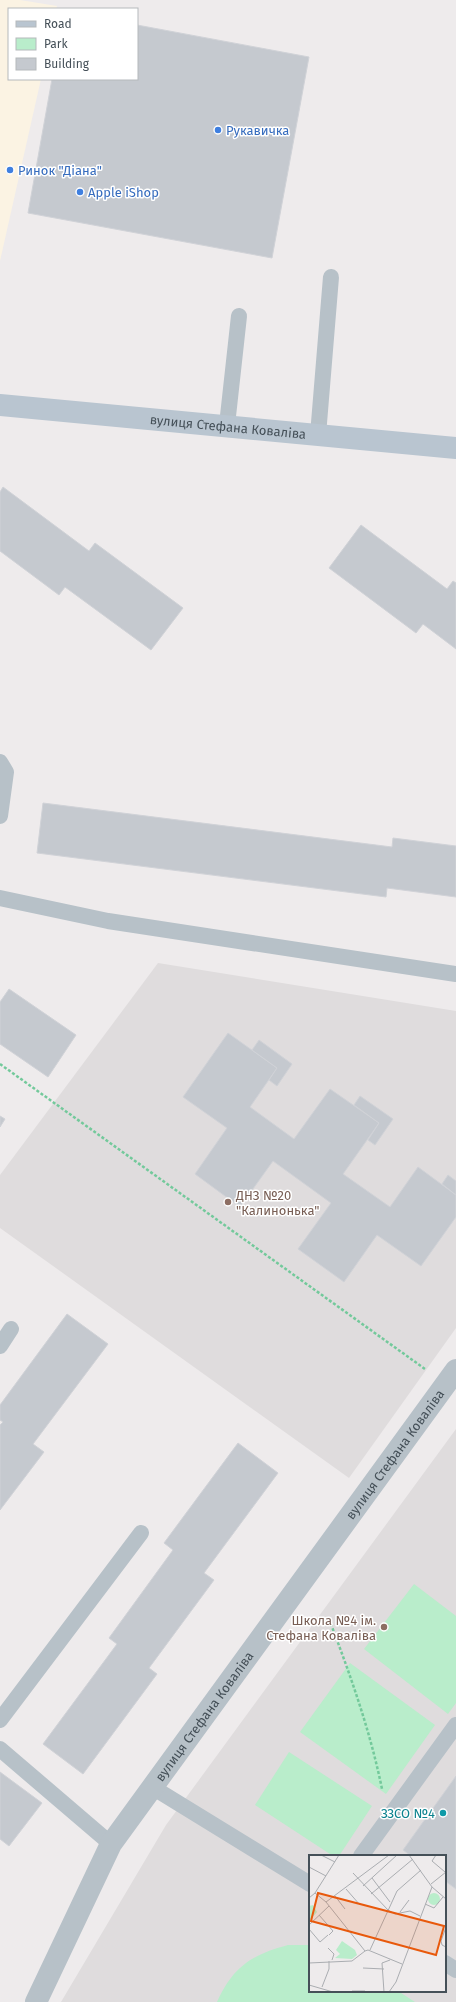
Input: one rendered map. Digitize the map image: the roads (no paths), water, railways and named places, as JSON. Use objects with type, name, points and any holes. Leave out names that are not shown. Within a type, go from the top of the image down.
[{"type":"street","name":"вулиця Стефана Коваліва","points":[[0,404],[456,448]]},
{"type":"street","name":"вулиця Стефана Коваліва","points":[[36,2002],[111,1844],[451,1377]]},
{"type":"lane","points":[[318,435],[331,277]]},
{"type":"lane","points":[[227,425],[239,316]]},
{"type":"lane","points":[[0,762],[6,772],[0,816]]},
{"type":"lane","points":[[0,898],[108,921],[456,974]]},
{"type":"lane","points":[[0,1346],[11,1329]]},
{"type":"lane","points":[[0,1720],[141,1533]]},
{"type":"lane","points":[[362,1855],[456,1725]]},
{"type":"lane","points":[[0,1748],[111,1844]]},
{"type":"lane","points":[[152,1788],[309,1883]]},
{"type":"lane","points":[[446,1964],[456,1970]]},
{"type":"place","name":"Рукавичка","points":[[218,130]]},
{"type":"place","name":"Ринок \"Діана\"","points":[[10,170]]},
{"type":"place","name":"Apple iShop","points":[[80,192]]},
{"type":"place","name":"ДНЗ №20 \"Калинонька\"","points":[[228,1202]]},
{"type":"place","name":"Школа №4 ім. Стефана Коваліва","points":[[384,1627]]},
{"type":"place","name":"ЗЗСО №4","points":[[443,1813]]}]
